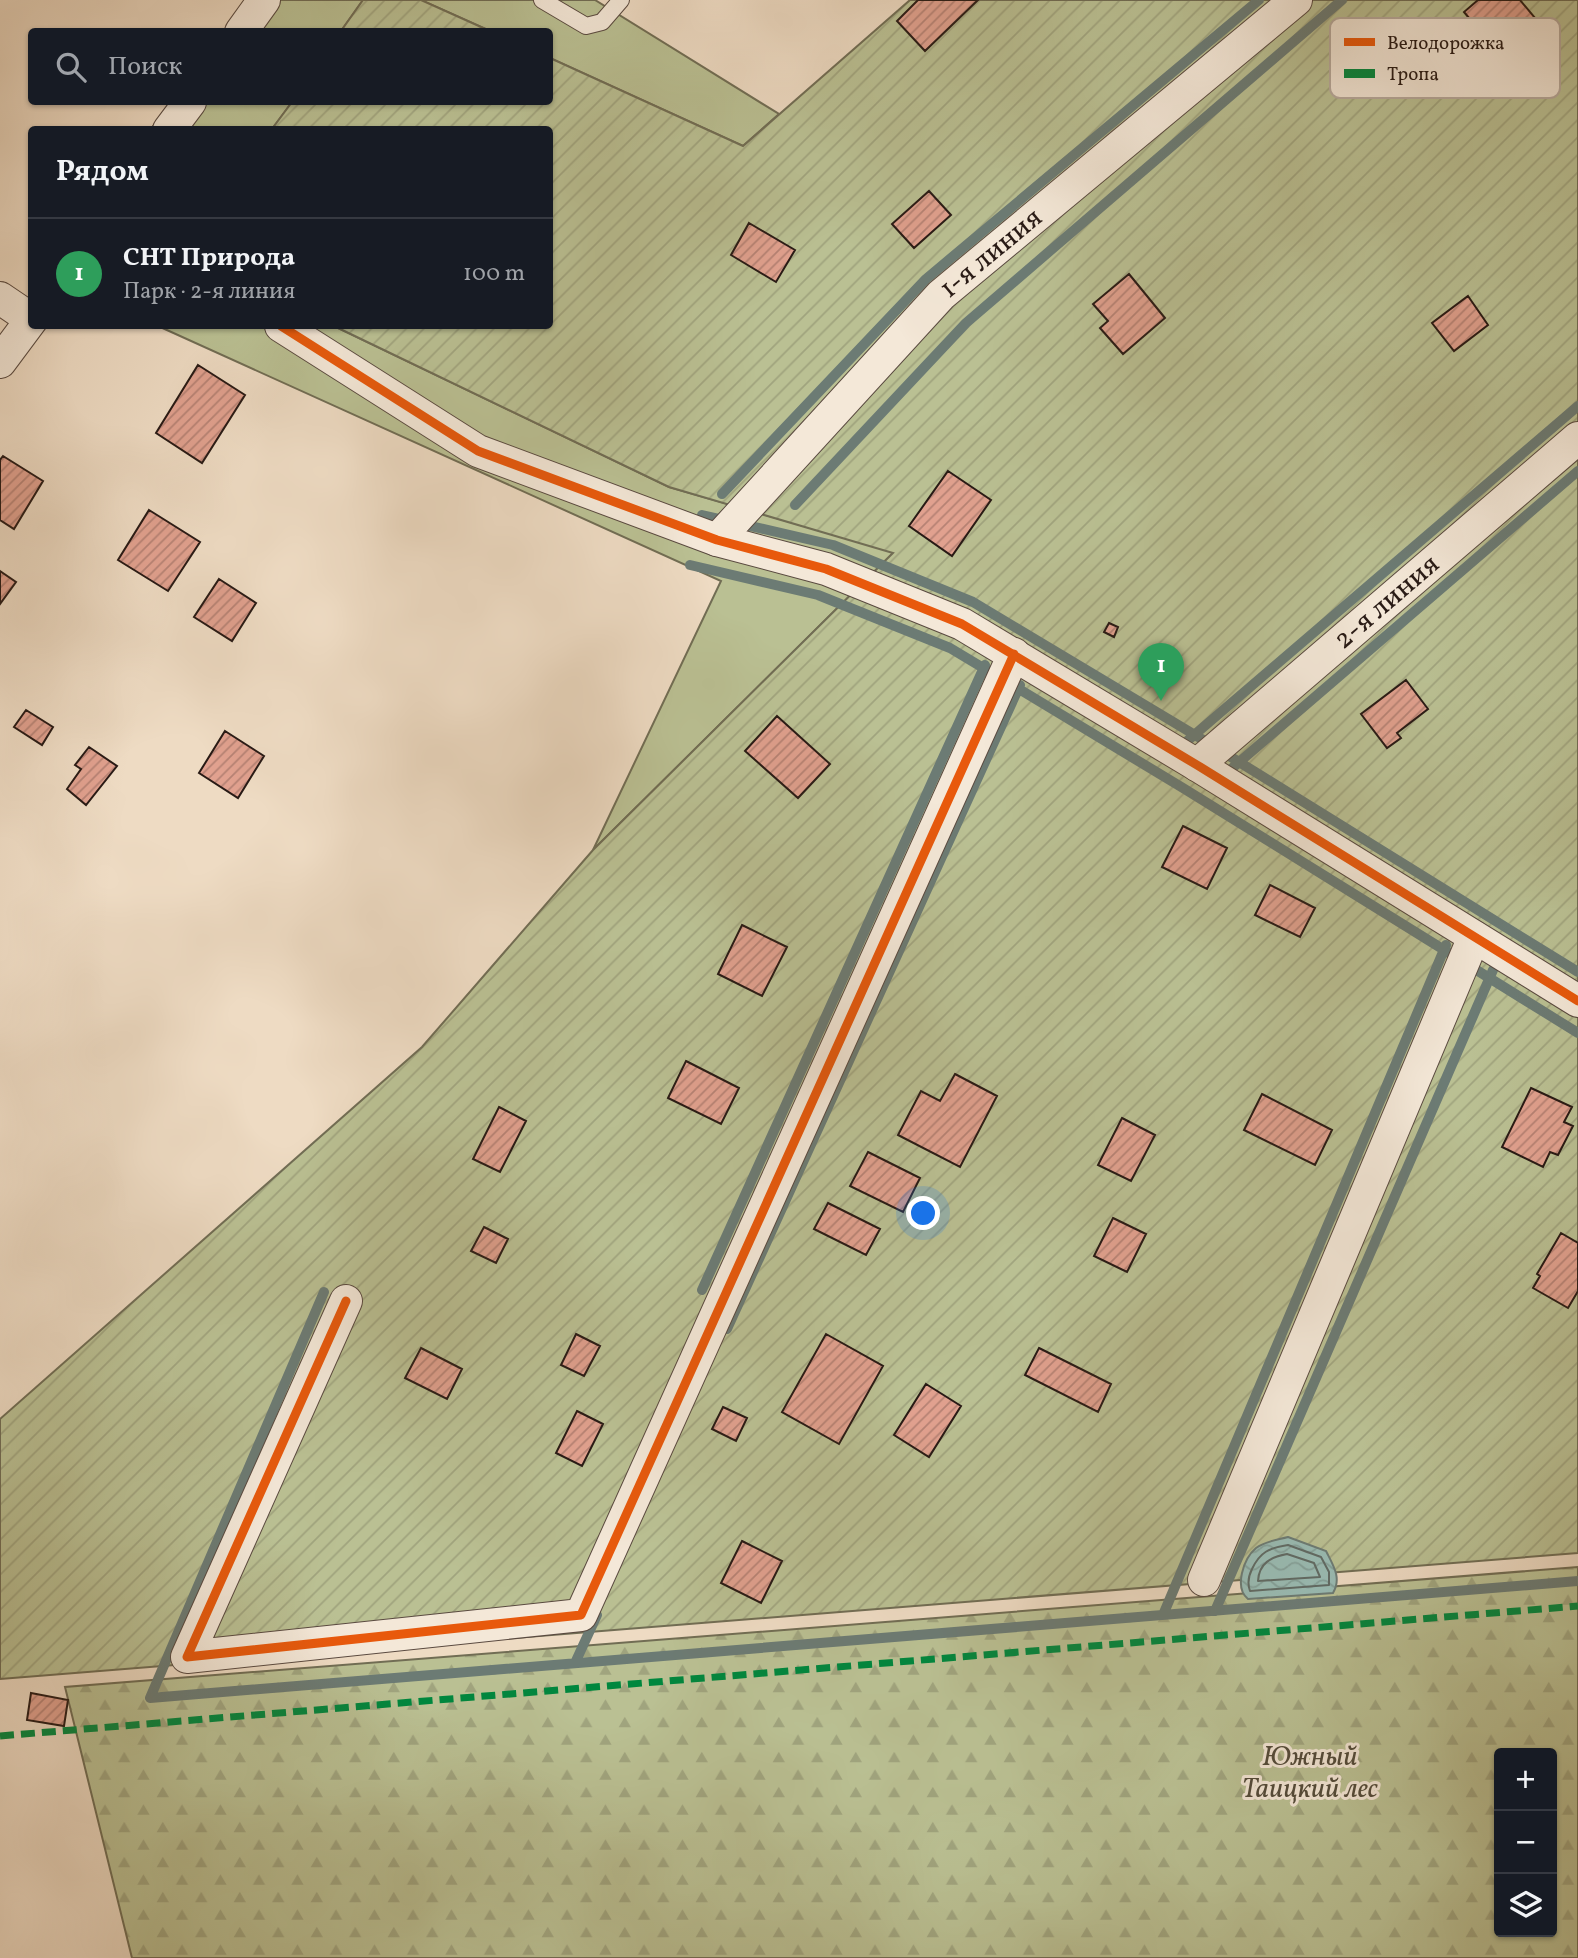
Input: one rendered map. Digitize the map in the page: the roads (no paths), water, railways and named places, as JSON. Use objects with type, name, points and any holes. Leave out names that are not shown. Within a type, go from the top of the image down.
[{"type":"street","points":[[244,28],[264,0]]},
{"type":"street","name":"1-я линия","points":[[717,540],[941,295],[1296,0]]},
{"type":"street","points":[[172,126],[188,105]]},
{"type":"street","points":[[0,298],[28,317]]},
{"type":"street","points":[[0,362],[28,323]]},
{"type":"street","points":[[286,329],[478,451],[717,540],[826,569],[962,624],[1197,765],[1578,1001]]},
{"type":"street","name":"2-я линия","points":[[1197,765],[1578,438]]},
{"type":"street","points":[[346,1301],[187,1657],[581,1615],[1014,654]]},
{"type":"street","points":[[1204,1580],[1474,937]]},
{"type":"lane","points":[[542,0],[586,26],[602,22],[621,0]]},
{"type":"water","points":[[1288,1537],[1326,1551],[1337,1577],[1333,1593],[1248,1599],[1241,1581],[1247,1559],[1256,1548],[1267,1542]]},
{"type":"waterway","points":[[722,494],[926,279],[1259,0]]},
{"type":"waterway","points":[[795,505],[966,323],[1342,0]]},
{"type":"waterway","points":[[1186,742],[1578,406]]},
{"type":"waterway","points":[[1230,770],[1578,471]]},
{"type":"waterway","points":[[702,515],[833,545],[973,602],[1210,744],[1578,972]]},
{"type":"waterway","points":[[690,565],[818,595],[950,648],[1000,678]]},
{"type":"waterway","points":[[702,1290],[985,665]]},
{"type":"waterway","points":[[727,1329],[1020,685]]},
{"type":"waterway","points":[[1014,686],[1578,1033]]},
{"type":"waterway","points":[[1163,1615],[1446,945]]},
{"type":"waterway","points":[[1215,1611],[1493,970]]},
{"type":"waterway","points":[[324,1292],[150,1698],[1578,1581]]},
{"type":"waterway","points":[[575,1663],[597,1615]]},
{"type":"place","name":"СНТ Природа","points":[[1161,701]]},
{"type":"park label","name":"Южный Таицкий лес","points":[[1310,1773]]}]
